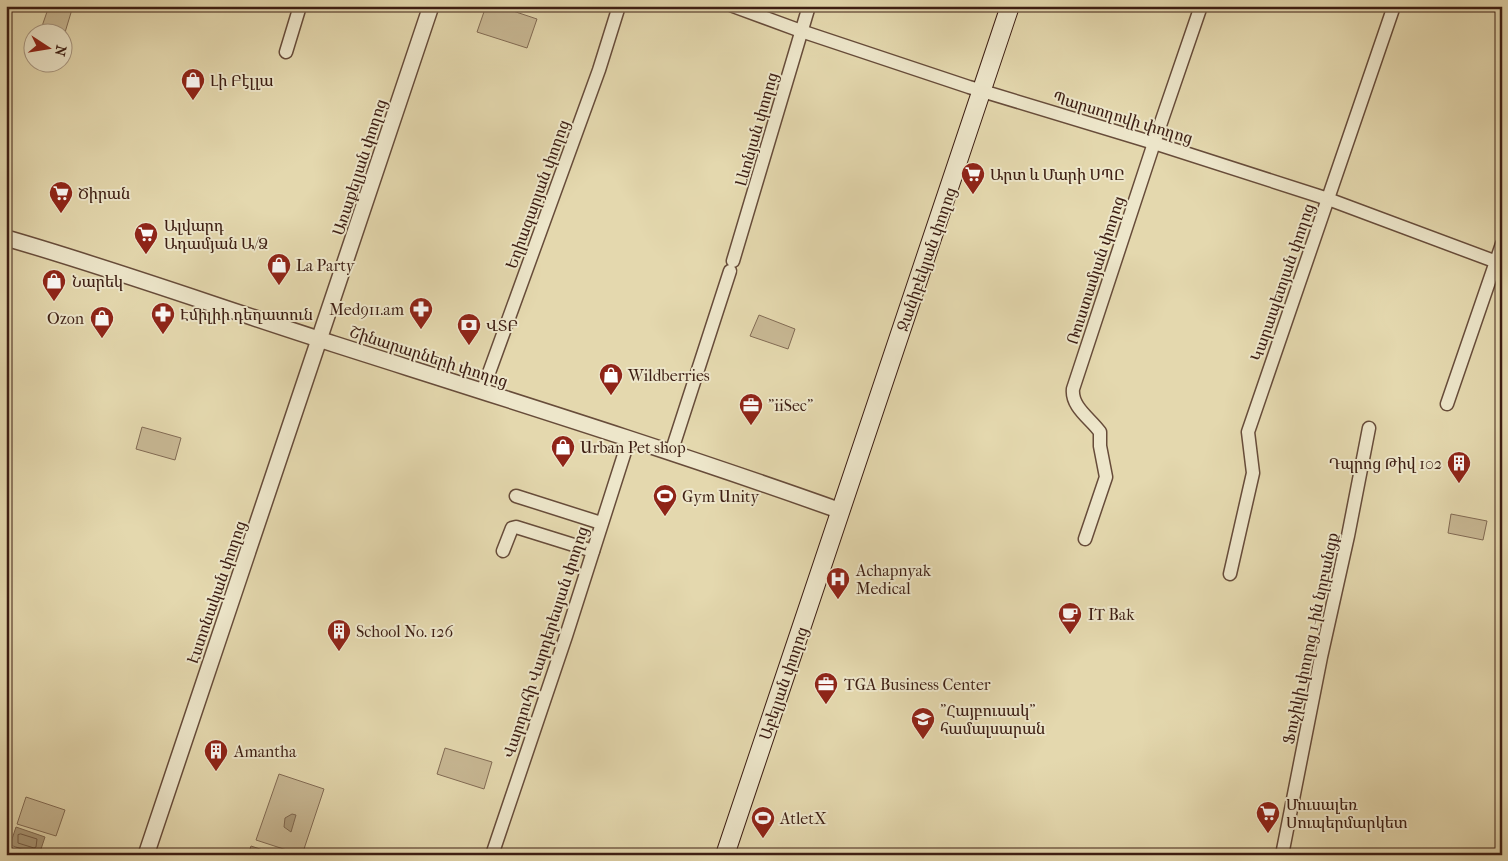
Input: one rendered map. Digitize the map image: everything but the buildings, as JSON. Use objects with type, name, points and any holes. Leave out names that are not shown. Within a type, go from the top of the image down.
[{"type":"main road","name":"Ջանիբեկյան փողոց","points":[[841,511],[1010,6]]},
{"type":"main road","name":"Աբելյան փողոց","points":[[725,855],[841,511]]},
{"type":"street","points":[[286,52],[300,6]]},
{"type":"street","name":"Առաքելյան փողոց","points":[[320,340],[431,6]]},
{"type":"street","name":"Եղիազարյան փողոց","points":[[482,392],[599,70],[619,6]]},
{"type":"street","name":"Պարսողովի փողոց","points":[[733,6],[982,92],[1154,143],[1328,199],[1499,263]]},
{"type":"street","name":"Լևոնյան փողոց","points":[[671,453],[754,194],[809,6]]},
{"type":"street","name":"Ռուստամյան փողոց","points":[[1085,539],[1105,482],[1106,470],[1100,446],[1100,432],[1078,406],[1072,394],[1073,388],[1201,6]]},
{"type":"street","name":"Կարապետյան փողոց","points":[[1230,574],[1253,473],[1248,432],[1394,6]]},
{"type":"street","name":"Շինարարների փողոց","points":[[6,238],[86,261],[320,340],[629,439],[841,511]]},
{"type":"street","points":[[1448,404],[1499,263],[1502,244]]},
{"type":"street","name":"Էստոնական փողոց","points":[[146,855],[320,340]]},
{"type":"street","name":"Ֆուչիկի փողոց 1-ին նրբանցք","points":[[1282,855],[1321,656],[1348,536],[1369,428]]},
{"type":"street","name":"Վարդուհի Վարդերեսյան փողոց","points":[[492,855],[629,439]]},
{"type":"street","points":[[516,496],[601,523]]},
{"type":"street","points":[[503,551],[512,528],[516,527],[593,551]]},
{"type":"shaded area","points":[[49,6],[73,6],[68,22],[43,22]]},
{"type":"shaded area","points":[[486,6],[498,6],[537,19],[527,48],[477,32]]},
{"type":"shaded area","points":[[759,315],[795,329],[788,349],[750,336]]},
{"type":"shaded area","points":[[142,427],[181,438],[175,460],[136,449]]},
{"type":"shaded area","points":[[1451,514],[1487,521],[1483,540],[1448,533]]},
{"type":"shaded area","points":[[445,748],[492,762],[484,789],[437,774]]},
{"type":"shaded area","points":[[279,774],[324,789],[302,855],[256,840]]},
{"type":"shaded area","points":[[26,797],[65,810],[56,836],[17,824]]},
{"type":"shaded area","points":[[251,846],[278,855],[248,855]]},
{"type":"water","points":[[292,814],[296,815],[291,832],[284,827],[285,818]]},
{"type":"water","points":[[16,827],[45,837],[39,855],[10,845]]},
{"type":"place","name":"Լի Բէլլա","points":[[193,101]]},
{"type":"place","name":"Արտ և Մարի ՍՊԸ","points":[[973,195]]},
{"type":"place","name":"Ծիրան","points":[[61,214]]},
{"type":"place","name":"Ալվարդ Ադամյան Ա/Ձ","points":[[146,255]]},
{"type":"place","name":"La Party","points":[[279,286]]},
{"type":"place","name":"Նարեկ","points":[[54,302]]},
{"type":"place","name":"Med911.am","points":[[421,330]]},
{"type":"place","name":"Էմիլիի դեղատուն","points":[[163,335]]},
{"type":"place","name":"Ozon","points":[[102,339]]},
{"type":"place","name":"ՎՏԲ","points":[[469,346]]},
{"type":"place","name":"Wildberries","points":[[611,396]]},
{"type":"place","name":"\"iiSec\"","points":[[751,426]]},
{"type":"place","name":"Urban Pet shop","points":[[563,468]]},
{"type":"place","name":"Դպրոց Թիվ 102","points":[[1459,484]]},
{"type":"place","name":"Gym Unity","points":[[665,517]]},
{"type":"place","name":"Achapnyak Medical","points":[[838,600]]},
{"type":"place","name":"IT Bak","points":[[1070,635]]},
{"type":"place","name":"School No. 126","points":[[339,652]]},
{"type":"place","name":"TGA Business Center","points":[[826,705]]},
{"type":"place","name":"\"Հայբուսակ\" համալսարան","points":[[923,740]]},
{"type":"place","name":"Amantha","points":[[216,772]]},
{"type":"place","name":"Մուսալեռ Սուպերմարկետ","points":[[1268,834]]},
{"type":"place","name":"AtletX","points":[[763,839]]}]
